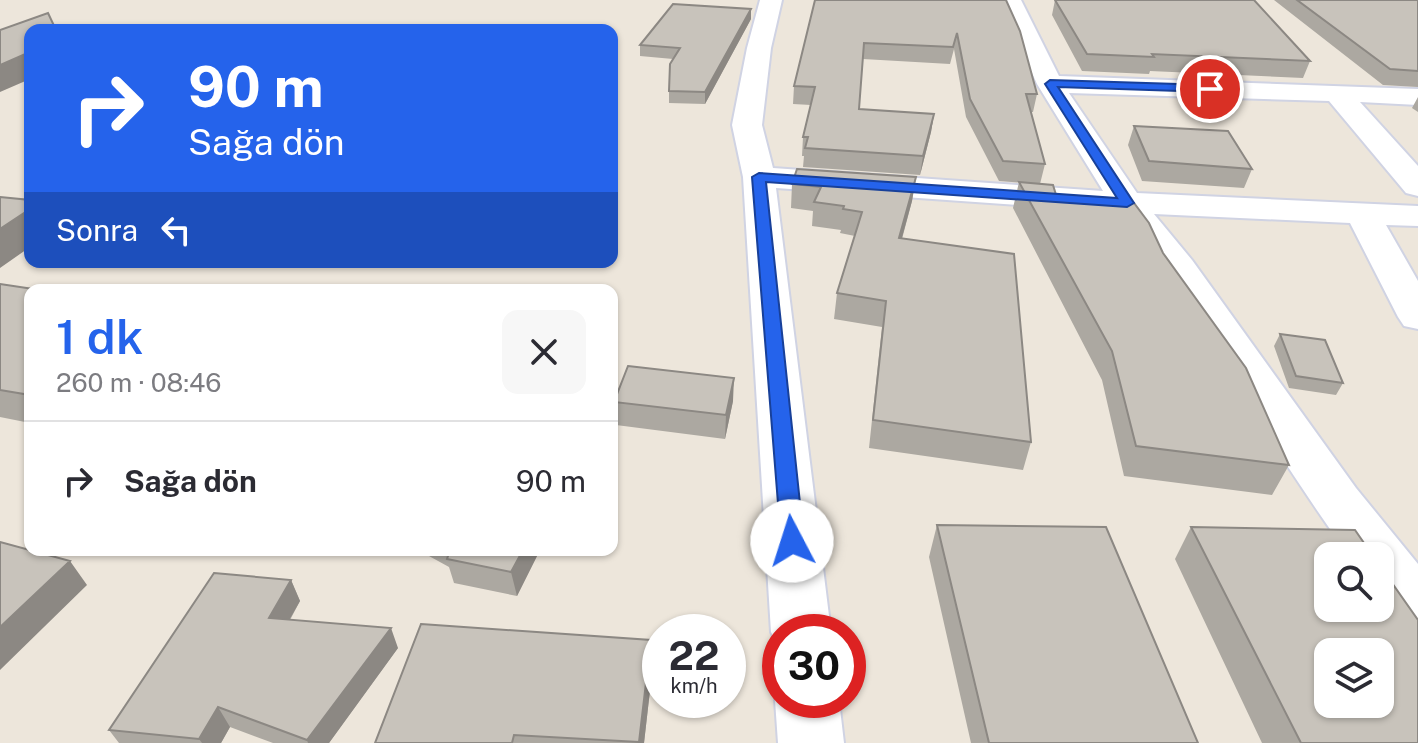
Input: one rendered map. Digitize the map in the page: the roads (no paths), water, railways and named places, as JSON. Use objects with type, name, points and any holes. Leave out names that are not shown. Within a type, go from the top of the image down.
[{"type":"street","points":[[771,0],[759,48],[747,125],[759,177],[799,614]]},
{"type":"street","points":[[1010,0],[1050,84],[1127,203],[1179,268],[1338,502],[1418,606]]},
{"type":"street","points":[[1050,84],[1418,97]]},
{"type":"street","points":[[1337,93],[1418,186]]},
{"type":"street","points":[[759,177],[1127,203],[1418,216]]},
{"type":"street","points":[[1363,214],[1418,317]]},
{"type":"street","points":[[809,718],[811,743]]}]
